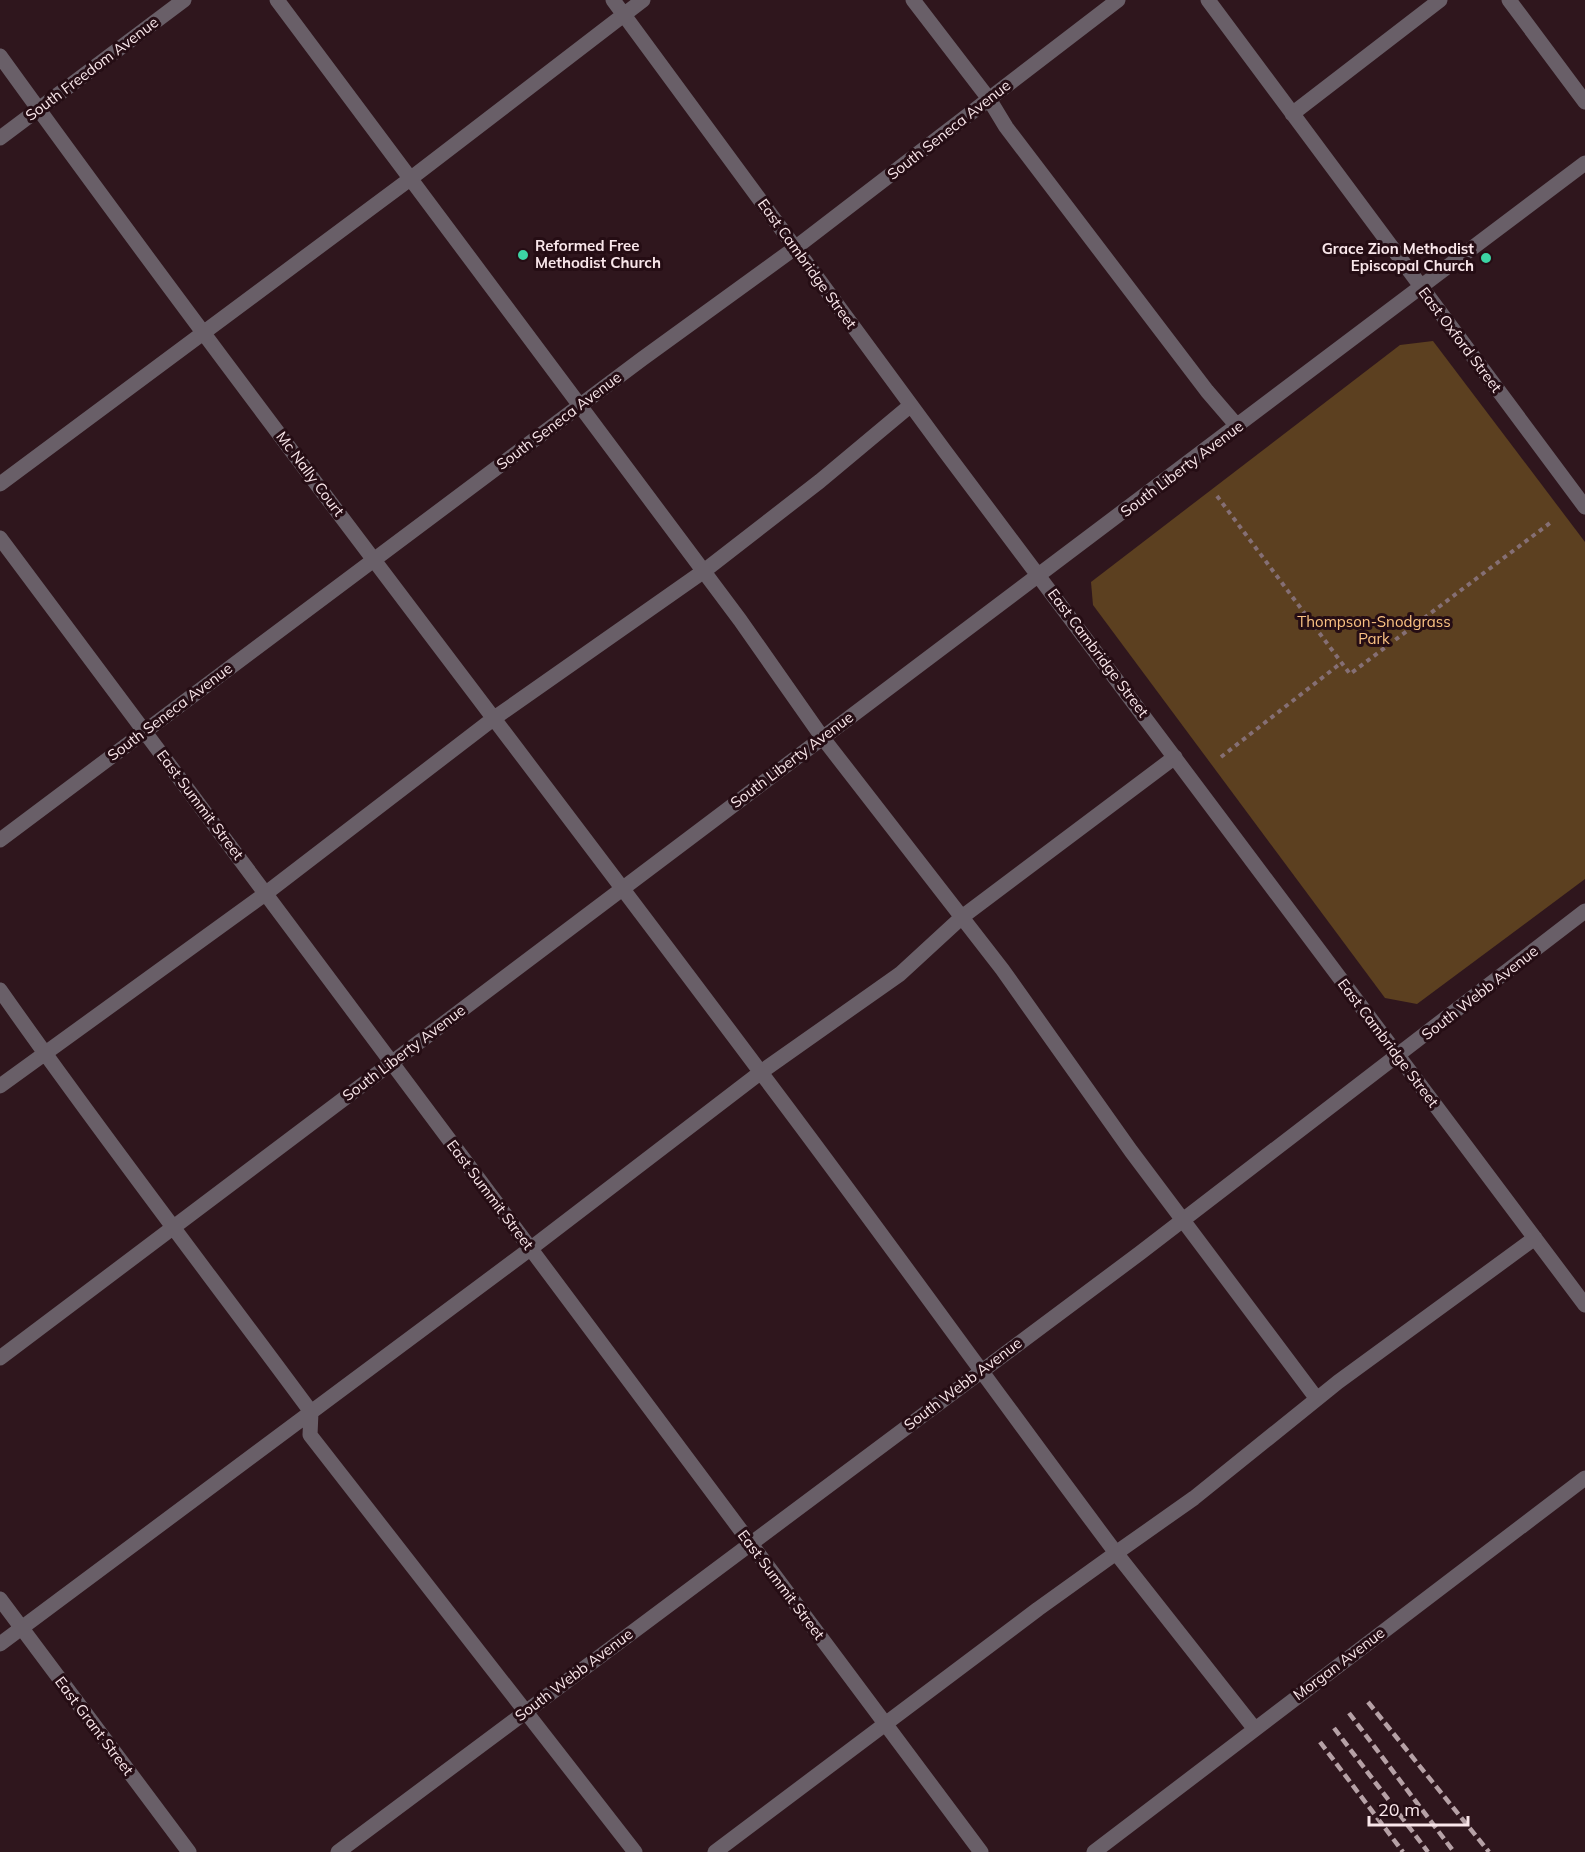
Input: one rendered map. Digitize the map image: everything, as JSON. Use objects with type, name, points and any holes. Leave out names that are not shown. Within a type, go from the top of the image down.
[{"type":"street","name":"South Freedom Avenue","points":[[0,138],[184,0]]},
{"type":"street","points":[[278,0],[704,572],[822,737],[962,918],[1317,1399]]},
{"type":"street","name":"East Cambridge Street","points":[[613,0],[911,405],[1585,1305]]},
{"type":"street","points":[[0,484],[410,178],[643,0]]},
{"type":"street","points":[[913,0],[989,99],[1006,127],[1207,391],[1238,427]]},
{"type":"street","name":"South Seneca Avenue","points":[[0,840],[580,405],[795,248],[1118,0]]},
{"type":"street","name":"East Oxford Street","points":[[1208,0],[1585,507]]},
{"type":"street","points":[[1292,114],[1440,0]]},
{"type":"street","points":[[1509,0],[1585,102]]},
{"type":"street","name":"Mc Nally Court","points":[[0,56],[373,560],[761,1072],[980,1372],[1116,1553],[1254,1728]]},
{"type":"street","name":"South Liberty Avenue","points":[[0,1358],[822,737],[1422,289],[1585,163]]},
{"type":"street","points":[[0,1086],[265,894],[493,719],[704,572],[820,481],[911,405]]},
{"type":"street","name":"East Summit Street","points":[[0,538],[981,1852]]},
{"type":"street","points":[[0,1644],[530,1249],[761,1072],[900,974],[962,918],[1175,757]]},
{"type":"street","name":"South Webb Avenue","points":[[338,1852],[1184,1219],[1585,911]]},
{"type":"street","points":[[0,990],[44,1053],[175,1226],[311,1412],[310,1435],[527,1710],[635,1852]]},
{"type":"street","points":[[715,1852],[1038,1609],[1194,1498],[1317,1399],[1535,1238]]},
{"type":"street","name":"Morgan Avenue","points":[[1094,1852],[1585,1478]]},
{"type":"street","name":"East Grant Street","points":[[0,1599],[189,1852]]},
{"type":"path","points":[[1217,496],[1350,674],[1550,523]]},
{"type":"path","points":[[1221,757],[1341,663]]},
{"type":"green space","name":"Thompson-Snodgrass Park","points":[[1433,341],[1585,542],[1585,879],[1417,1004],[1385,998],[1093,605],[1091,582],[1400,345]]},
{"type":"railway","points":[[1368,1702],[1489,1852]]},
{"type":"railway","points":[[1349,1713],[1454,1852]]},
{"type":"railway","points":[[1334,1728],[1428,1852]]},
{"type":"railway","points":[[1320,1742],[1403,1852]]},
{"type":"place","name":"Reformed Free Methodist Church","points":[[523,255]]},
{"type":"place","name":"Grace Zion Methodist Episcopal Church","points":[[1486,258]]}]
